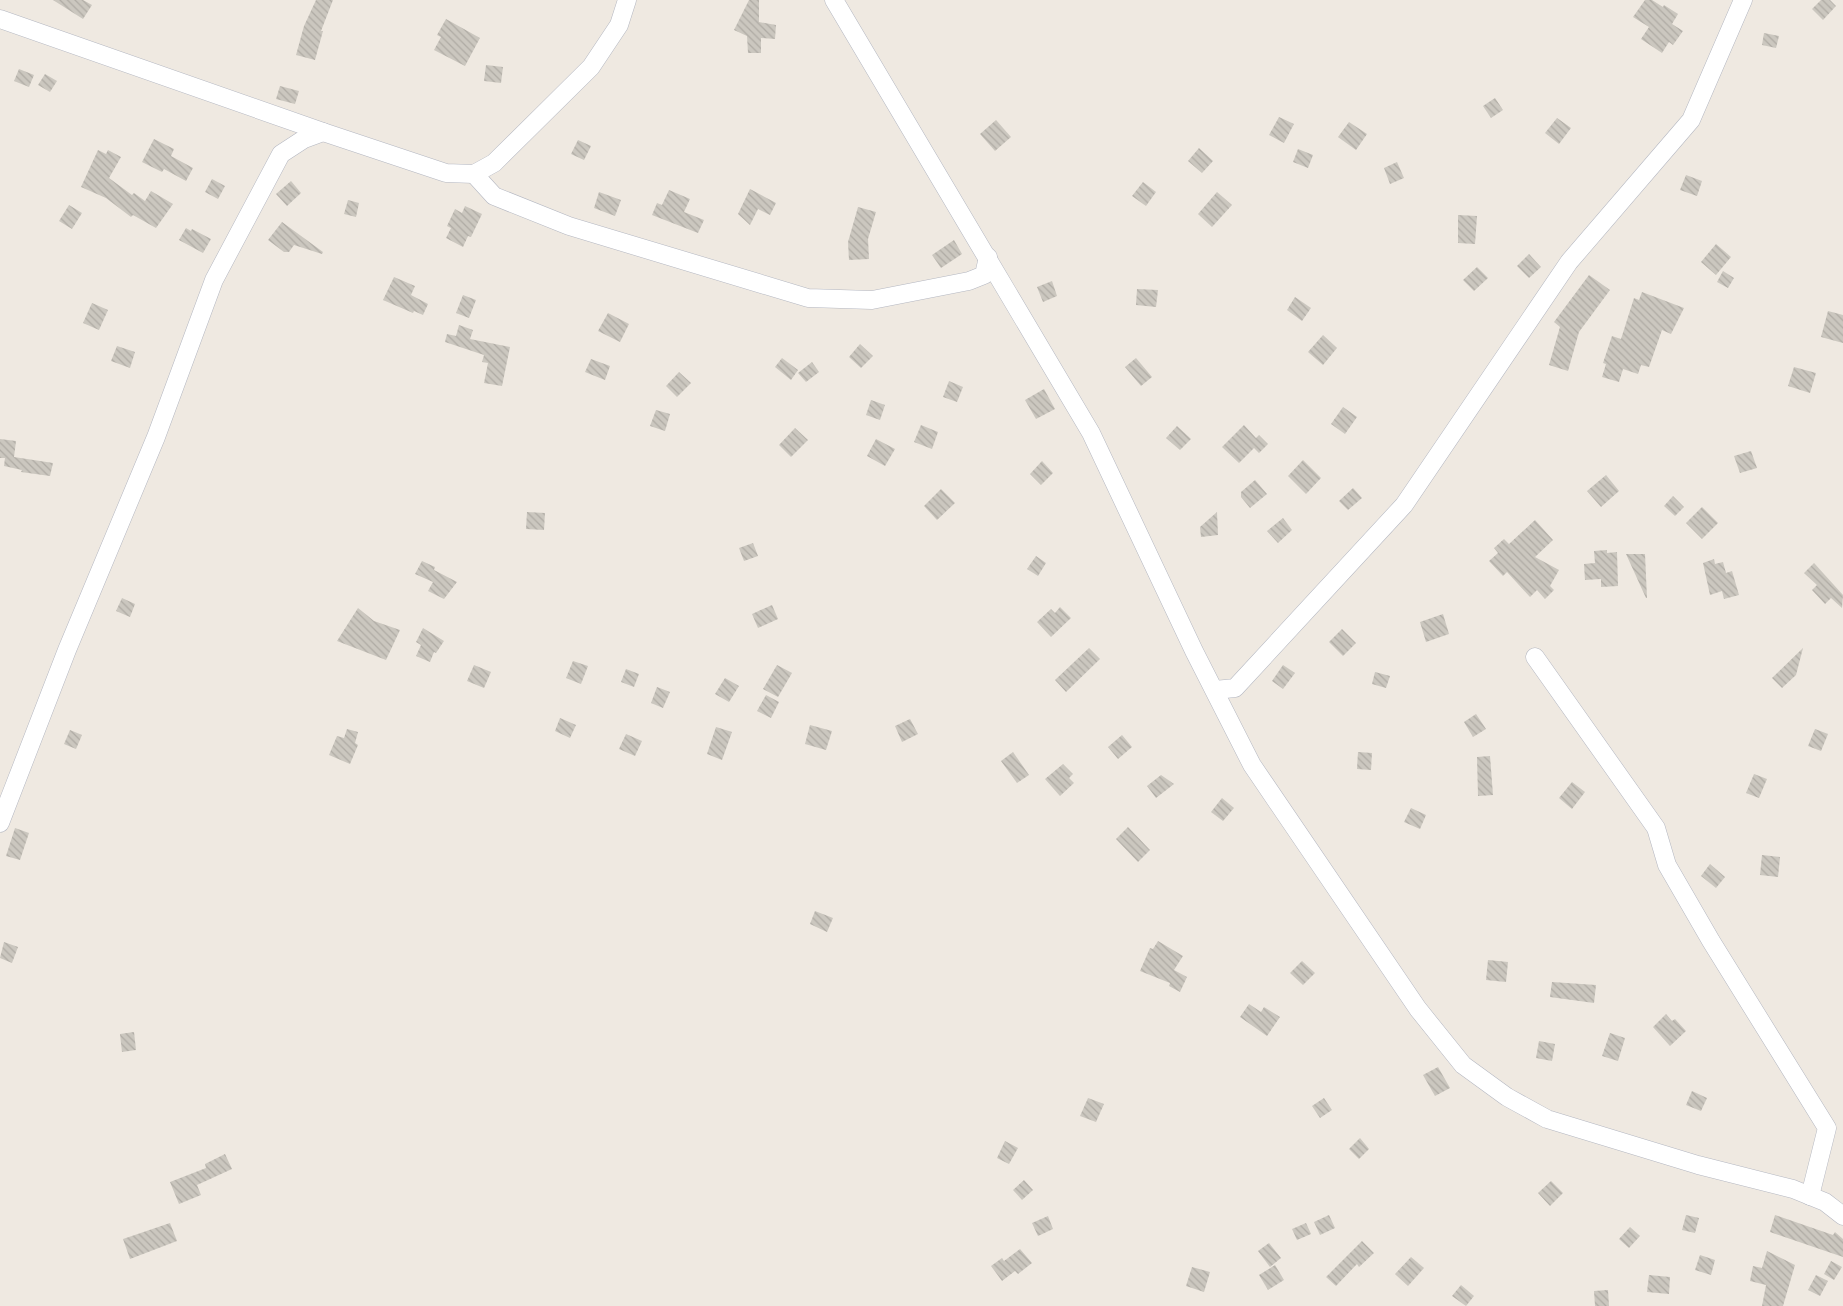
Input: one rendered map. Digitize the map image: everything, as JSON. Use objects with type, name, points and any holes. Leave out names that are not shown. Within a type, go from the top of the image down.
[{"type":"street","points":[[0,19],[446,173],[474,174],[494,163],[590,67],[619,25],[627,0]]},
{"type":"street","points":[[834,0],[1091,433],[1194,651],[1252,765],[1304,845],[1418,1009],[1463,1065],[1507,1097],[1547,1119],[1810,1196],[1825,1202],[1843,1216]]},
{"type":"street","points":[[1215,690],[1235,688],[1404,505],[1569,262],[1691,120],[1743,0]]},
{"type":"street","points":[[0,823],[67,650],[156,437],[214,280],[281,154],[304,139],[323,132]]},
{"type":"street","points":[[474,174],[494,196],[569,226],[808,298],[872,300],[970,281],[984,275],[988,257]]},
{"type":"street","points":[[1535,657],[1656,828],[1667,865],[1711,941],[1827,1128],[1810,1196]]},
{"type":"building","points":[[53,0],[83,0],[92,5],[83,19]]},
{"type":"building","points":[[316,0],[333,0],[321,31],[323,31],[315,60],[296,55],[304,26]]},
{"type":"building","points":[[749,0],[759,0],[759,22],[776,25],[775,39],[761,38],[761,53],[748,53],[747,36],[734,30]]},
{"type":"building","points":[[1645,0],[1652,0],[1663,7],[1664,5],[1678,14],[1672,24],[1683,31],[1673,45],[1669,42],[1662,53],[1641,39],[1649,27],[1633,17]]},
{"type":"building","points":[[1821,0],[1830,0],[1836,6],[1823,20],[1812,9]]},
{"type":"building","points":[[446,19],[480,38],[465,66],[434,50],[441,37],[437,35]]},
{"type":"building","points":[[1764,33],[1779,36],[1776,48],[1762,45]]},
{"type":"building","points":[[486,65],[503,67],[501,83],[484,81]]},
{"type":"building","points":[[19,69],[34,75],[29,87],[14,81]]},
{"type":"building","points":[[45,74],[57,81],[50,92],[38,85]]},
{"type":"building","points":[[280,86],[299,91],[295,104],[276,99]]},
{"type":"building","points":[[1495,98],[1503,110],[1491,118],[1483,106]]},
{"type":"building","points":[[1279,117],[1294,124],[1284,143],[1269,135]]},
{"type":"building","points":[[1557,118],[1571,128],[1559,144],[1545,133]]},
{"type":"building","points":[[996,120],[1011,137],[995,151],[980,134]]},
{"type":"building","points":[[1349,122],[1367,134],[1356,150],[1338,137]]},
{"type":"building","points":[[154,139],[174,149],[171,156],[193,168],[186,181],[164,169],[162,172],[142,162]]},
{"type":"building","points":[[578,140],[591,146],[584,160],[571,154]]},
{"type":"building","points":[[1199,148],[1213,161],[1202,173],[1188,161]]},
{"type":"building","points":[[1298,149],[1313,155],[1308,168],[1293,162]]},
{"type":"building","points":[[98,150],[106,154],[108,150],[121,157],[109,178],[132,195],[134,193],[145,201],[151,191],[173,204],[156,228],[133,215],[131,217],[106,198],[81,187]]},
{"type":"building","points":[[1397,162],[1404,178],[1390,184],[1384,168]]},
{"type":"building","points":[[1686,175],[1702,181],[1697,196],[1680,190]]},
{"type":"building","points":[[212,179],[225,186],[218,199],[205,192]]},
{"type":"building","points":[[291,181],[301,193],[287,206],[276,194]]},
{"type":"building","points":[[1143,182],[1156,192],[1146,206],[1132,196]]},
{"type":"building","points":[[750,189],[776,203],[770,215],[758,209],[750,225],[738,214]]},
{"type":"building","points":[[669,190],[690,199],[684,212],[704,220],[698,233],[652,215],[657,203],[662,205]]},
{"type":"building","points":[[599,192],[621,200],[615,216],[594,208]]},
{"type":"building","points":[[1217,192],[1232,205],[1212,227],[1198,214]]},
{"type":"building","points":[[348,200],[359,203],[356,217],[344,214]]},
{"type":"building","points":[[69,205],[82,213],[72,229],[59,221]]},
{"type":"building","points":[[465,206],[482,214],[471,237],[468,236],[463,247],[446,238],[451,228],[447,226],[455,209],[462,213]]},
{"type":"building","points":[[858,207],[876,212],[868,239],[869,259],[849,260],[848,242]]},
{"type":"building","points":[[1458,215],[1477,216],[1475,244],[1458,243]]},
{"type":"building","points":[[282,222],[323,252],[322,254],[294,245],[289,252],[284,252],[268,240]]},
{"type":"building","points":[[186,228],[191,231],[192,229],[211,239],[203,253],[179,240]]},
{"type":"building","points":[[954,240],[962,254],[941,268],[932,255]]},
{"type":"building","points":[[1716,244],[1731,257],[1716,275],[1701,262]]},
{"type":"building","points":[[1529,254],[1541,267],[1529,278],[1517,266]]},
{"type":"building","points":[[1477,267],[1488,278],[1474,291],[1463,280]]},
{"type":"building","points":[[1723,271],[1734,278],[1728,288],[1717,282]]},
{"type":"building","points":[[1589,275],[1610,290],[1579,332],[1568,371],[1549,365],[1560,327],[1554,322]]},
{"type":"building","points":[[394,277],[415,286],[411,295],[428,304],[423,315],[414,311],[413,313],[383,300]]},
{"type":"building","points":[[1052,281],[1057,296],[1043,302],[1037,287]]},
{"type":"building","points":[[1137,289],[1158,290],[1156,307],[1136,305]]},
{"type":"building","points":[[1642,292],[1684,308],[1671,334],[1662,330],[1649,367],[1641,365],[1638,374],[1623,369],[1619,382],[1602,377],[1606,364],[1603,363],[1612,336],[1621,339],[1634,298],[1639,300]]},
{"type":"building","points":[[463,295],[476,300],[469,318],[456,313]]},
{"type":"building","points":[[1295,297],[1311,308],[1302,321],[1287,310]]},
{"type":"building","points":[[92,303],[108,310],[99,330],[83,323]]},
{"type":"building","points":[[1828,311],[1843,315],[1843,343],[1821,337]]},
{"type":"building","points":[[608,313],[629,324],[620,342],[598,331]]},
{"type":"building","points":[[459,325],[473,330],[470,339],[510,347],[502,386],[484,383],[488,363],[482,362],[484,355],[445,342],[447,334],[456,336]]},
{"type":"building","points":[[1323,335],[1337,348],[1323,365],[1308,352]]},
{"type":"building","points":[[860,344],[873,356],[861,368],[849,357]]},
{"type":"building","points":[[117,346],[135,352],[130,368],[111,361]]},
{"type":"building","points":[[782,358],[798,370],[791,380],[775,367]]},
{"type":"building","points":[[1136,358],[1152,377],[1141,386],[1125,367]]},
{"type":"building","points":[[591,359],[610,366],[605,380],[585,372]]},
{"type":"building","points":[[812,362],[819,372],[806,382],[798,373]]},
{"type":"building","points":[[1794,367],[1816,373],[1810,393],[1788,386]]},
{"type":"building","points":[[679,372],[691,383],[677,397],[666,386]]},
{"type":"building","points":[[949,381],[963,387],[957,402],[943,397]]},
{"type":"building","points":[[1044,389],[1055,409],[1036,419],[1025,400]]},
{"type":"building","points":[[871,400],[885,405],[880,420],[866,415]]},
{"type":"building","points":[[1343,407],[1357,417],[1345,434],[1331,424]]},
{"type":"building","points":[[656,410],[670,414],[665,431],[650,426]]},
{"type":"building","points":[[921,425],[938,432],[932,449],[914,442]]},
{"type":"building","points":[[1244,425],[1256,438],[1259,435],[1268,444],[1259,453],[1254,448],[1239,463],[1222,447]]},
{"type":"building","points":[[1177,426],[1191,439],[1180,450],[1166,438]]},
{"type":"building","points":[[795,428],[808,440],[791,457],[779,445]]},
{"type":"building","points":[[0,439],[16,441],[14,457],[53,463],[50,476],[21,472],[22,470],[4,466],[5,458],[0,458]]},
{"type":"building","points":[[876,439],[895,449],[885,466],[867,456]]},
{"type":"building","points":[[1751,451],[1757,468],[1740,473],[1734,456]]},
{"type":"building","points":[[1303,460],[1321,478],[1306,494],[1288,476]]},
{"type":"building","points":[[1042,461],[1053,473],[1041,485],[1030,474]]},
{"type":"building","points":[[1606,475],[1619,491],[1601,507],[1587,491]]},
{"type":"building","points":[[1255,480],[1267,494],[1250,508],[1241,497],[1241,492]]},
{"type":"building","points":[[1353,488],[1362,498],[1348,510],[1339,501]]},
{"type":"building","points":[[941,489],[955,503],[937,520],[924,506]]},
{"type":"building","points":[[1673,496],[1684,507],[1675,516],[1664,506]]},
{"type":"building","points":[[1702,507],[1718,523],[1702,539],[1686,523]]},
{"type":"building","points":[[527,512],[545,513],[544,530],[526,529]]},
{"type":"building","points":[[1217,512],[1218,535],[1201,537],[1200,527]]},
{"type":"building","points":[[1283,518],[1292,530],[1278,543],[1267,531]]},
{"type":"building","points":[[1535,520],[1553,540],[1535,557],[1559,570],[1550,586],[1554,590],[1545,599],[1537,590],[1530,597],[1507,572],[1503,576],[1489,561],[1498,553],[1494,548],[1504,539],[1509,544]]},
{"type":"building","points":[[753,543],[758,556],[744,561],[739,548]]},
{"type":"building","points":[[1607,550],[1607,553],[1617,552],[1618,586],[1601,587],[1601,579],[1585,580],[1584,564],[1595,563],[1594,551]]},
{"type":"building","points":[[1626,554],[1645,554],[1647,598],[1646,598]]},
{"type":"building","points":[[1036,556],[1046,563],[1038,576],[1027,569]]},
{"type":"building","points":[[1714,559],[1715,564],[1723,562],[1726,573],[1732,571],[1739,595],[1724,599],[1722,591],[1710,595],[1703,563]]},
{"type":"building","points":[[422,561],[435,567],[434,570],[457,582],[444,599],[428,591],[433,582],[415,574]]},
{"type":"building","points":[[1814,563],[1843,595],[1842,608],[1831,598],[1825,604],[1812,590],[1817,585],[1804,573]]},
{"type":"building","points":[[122,598],[135,604],[130,617],[116,611]]},
{"type":"building","points":[[772,605],[778,619],[758,628],[752,614]]},
{"type":"building","points":[[1060,607],[1071,618],[1051,637],[1037,622],[1051,609],[1055,613]]},
{"type":"building","points":[[358,608],[374,621],[400,630],[386,660],[337,641]]},
{"type":"building","points":[[1443,614],[1449,634],[1426,642],[1420,622]]},
{"type":"building","points":[[423,628],[444,641],[436,653],[434,652],[430,662],[416,656],[421,645],[416,642]]},
{"type":"building","points":[[1342,629],[1356,643],[1343,656],[1329,642]]},
{"type":"building","points":[[1089,648],[1100,659],[1066,692],[1055,680]]},
{"type":"building","points":[[1803,648],[1796,675],[1782,688],[1772,678]]},
{"type":"building","points":[[573,661],[588,666],[581,684],[566,678]]},
{"type":"building","points":[[474,665],[491,672],[484,688],[467,681]]},
{"type":"building","points":[[777,665],[792,673],[778,697],[763,689]]},
{"type":"building","points":[[1283,665],[1295,673],[1283,689],[1272,681]]},
{"type":"building","points":[[626,669],[639,674],[634,687],[621,682]]},
{"type":"building","points":[[1375,672],[1390,676],[1386,688],[1372,684]]},
{"type":"building","points":[[725,678],[739,686],[729,702],[715,694]]},
{"type":"building","points":[[657,687],[670,692],[663,708],[651,703]]},
{"type":"building","points":[[766,695],[779,702],[771,718],[757,711]]},
{"type":"building","points":[[1476,714],[1486,729],[1473,737],[1464,722]]},
{"type":"building","points":[[560,718],[576,725],[570,738],[555,731]]},
{"type":"building","points":[[910,719],[918,734],[902,742],[895,726]]},
{"type":"building","points":[[810,725],[832,731],[826,750],[805,744]]},
{"type":"building","points":[[716,727],[732,732],[722,760],[707,754]]},
{"type":"building","points":[[347,729],[358,732],[355,743],[358,745],[350,764],[329,755],[337,736],[344,738]]},
{"type":"building","points":[[1815,729],[1828,734],[1821,751],[1808,746]]},
{"type":"building","points":[[70,730],[82,735],[76,749],[64,744]]},
{"type":"building","points":[[626,734],[642,741],[635,756],[619,749]]},
{"type":"building","points":[[1122,735],[1132,747],[1118,759],[1108,747]]},
{"type":"building","points":[[1013,752],[1029,775],[1017,783],[1001,761]]},
{"type":"building","points":[[1358,752],[1372,753],[1371,770],[1357,769]]},
{"type":"building","points":[[1490,756],[1493,795],[1478,796],[1477,757]]},
{"type":"building","points":[[1063,764],[1073,774],[1069,778],[1074,783],[1060,796],[1045,779]]},
{"type":"building","points":[[1754,774],[1767,779],[1759,798],[1746,793]]},
{"type":"building","points":[[1161,775],[1174,784],[1156,798],[1147,786]]},
{"type":"building","points":[[1572,782],[1585,792],[1572,809],[1559,798]]},
{"type":"building","points":[[1222,798],[1234,808],[1223,821],[1211,812]]},
{"type":"building","points":[[1411,808],[1426,815],[1420,829],[1404,822]]},
{"type":"building","points":[[1128,827],[1150,850],[1138,862],[1116,839]]},
{"type":"building","points":[[15,828],[29,833],[20,860],[6,856]]},
{"type":"building","points":[[1762,855],[1780,857],[1778,877],[1760,875]]},
{"type":"building","points":[[1710,864],[1725,877],[1716,888],[1701,876]]},
{"type":"building","points":[[815,911],[833,918],[827,932],[810,924]]},
{"type":"building","points":[[1158,941],[1183,956],[1174,970],[1187,977],[1180,992],[1169,986],[1170,983],[1140,971],[1150,948],[1153,949]]},
{"type":"building","points":[[4,942],[18,947],[12,963],[0,958]]},
{"type":"building","points":[[1488,960],[1508,962],[1506,982],[1486,980]]},
{"type":"building","points":[[1302,961],[1315,973],[1303,985],[1290,973]]},
{"type":"building","points":[[1552,982],[1596,985],[1594,1003],[1550,997]]},
{"type":"building","points":[[1249,1004],[1261,1012],[1264,1007],[1280,1017],[1267,1036],[1240,1017]]},
{"type":"building","points":[[1666,1014],[1672,1021],[1675,1019],[1686,1031],[1670,1046],[1653,1027]]},
{"type":"building","points":[[134,1032],[136,1050],[122,1052],[120,1034]]},
{"type":"building","points":[[1610,1033],[1625,1038],[1618,1061],[1602,1056]]},
{"type":"building","points":[[1539,1041],[1555,1044],[1552,1061],[1536,1058]]},
{"type":"building","points":[[1438,1067],[1450,1088],[1435,1096],[1423,1075]]},
{"type":"building","points":[[1692,1091],[1707,1098],[1701,1111],[1686,1105]]},
{"type":"building","points":[[1088,1098],[1104,1104],[1096,1122],[1080,1116]]},
{"type":"building","points":[[1324,1098],[1332,1110],[1320,1118],[1312,1106]]},
{"type":"building","points":[[1360,1138],[1369,1149],[1359,1159],[1349,1149]]},
{"type":"building","points":[[1005,1141],[1018,1148],[1009,1164],[997,1158]]},
{"type":"building","points":[[225,1154],[232,1169],[197,1185],[201,1195],[179,1204],[170,1182],[206,1168],[205,1164]]},
{"type":"building","points":[[1024,1180],[1033,1190],[1022,1200],[1013,1190]]},
{"type":"building","points":[[1551,1181],[1563,1193],[1550,1206],[1538,1193]]},
{"type":"building","points":[[1329,1215],[1335,1228],[1320,1235],[1314,1222]]},
{"type":"building","points":[[1686,1215],[1699,1218],[1695,1233],[1682,1230]]},
{"type":"building","points":[[1775,1215],[1833,1235],[1835,1232],[1843,1239],[1843,1257],[1770,1232]]},
{"type":"building","points":[[1048,1216],[1053,1229],[1038,1236],[1032,1223]]},
{"type":"building","points":[[170,1223],[177,1241],[130,1259],[123,1239]]},
{"type":"building","points":[[1306,1223],[1311,1234],[1297,1240],[1292,1229]]},
{"type":"building","points":[[1630,1227],[1640,1236],[1629,1248],[1619,1239]]},
{"type":"building","points":[[1362,1241],[1374,1253],[1359,1267],[1357,1264],[1336,1286],[1326,1277]]},
{"type":"building","points":[[1269,1243],[1281,1258],[1270,1267],[1258,1251]]},
{"type":"building","points":[[1020,1249],[1032,1263],[1018,1274],[1015,1271],[1002,1281],[991,1266],[1002,1258],[1004,1261]]},
{"type":"building","points":[[1767,1251],[1795,1265],[1783,1306],[1762,1306],[1766,1285],[1750,1281],[1753,1266],[1762,1268]]},
{"type":"building","points":[[1700,1255],[1715,1260],[1711,1275],[1695,1270]]},
{"type":"building","points":[[1411,1257],[1424,1268],[1408,1286],[1395,1274]]},
{"type":"building","points":[[1831,1261],[1842,1267],[1834,1280],[1824,1274]]},
{"type":"building","points":[[1275,1265],[1284,1280],[1268,1290],[1259,1275]]},
{"type":"building","points":[[1192,1267],[1210,1272],[1204,1292],[1186,1286]]},
{"type":"building","points":[[1649,1275],[1670,1277],[1669,1294],[1647,1292]]},
{"type":"building","points":[[1816,1275],[1828,1281],[1820,1296],[1808,1290]]},
{"type":"building","points":[[1461,1285],[1474,1296],[1466,1306],[1452,1296]]},
{"type":"building","points":[[1608,1290],[1609,1306],[1595,1306],[1594,1291]]}]
